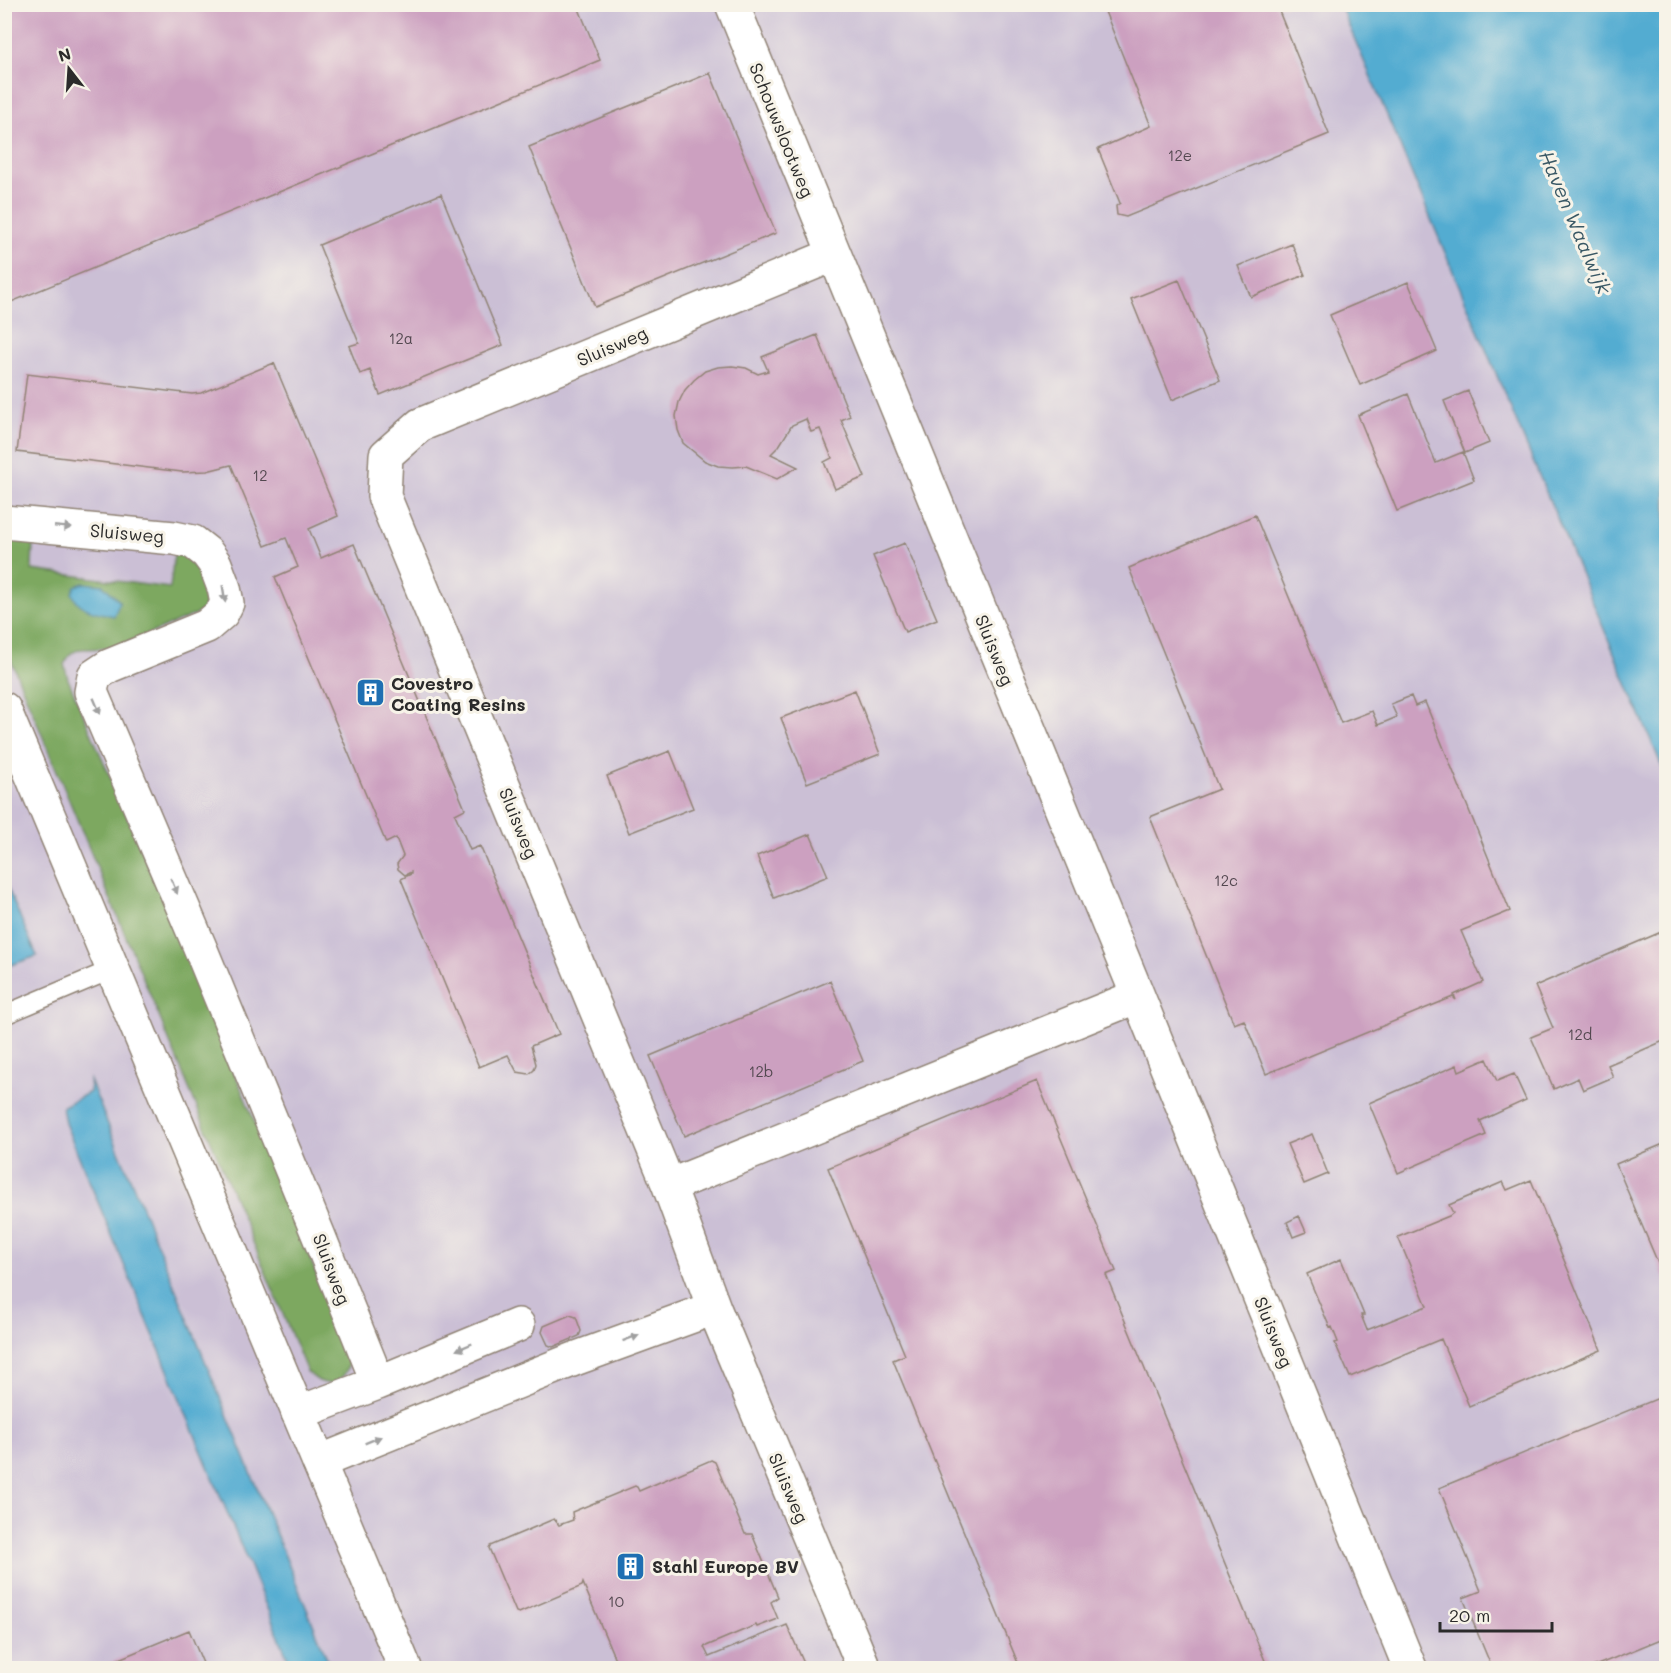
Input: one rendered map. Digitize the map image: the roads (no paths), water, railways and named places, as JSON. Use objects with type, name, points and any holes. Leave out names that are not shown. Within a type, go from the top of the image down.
[{"type":"street","name":"Schouwslootweg","points":[[732,4],[833,255]]},
{"type":"street","name":"Sluisweg","points":[[864,1668],[714,1308],[669,1186],[384,496],[386,455],[420,425],[833,255],[1138,996],[1410,1668]]},
{"type":"street","name":"Sluisweg","points":[[4,522],[174,538],[193,542],[207,553],[214,564],[224,588],[227,603],[222,613],[207,626],[109,666],[94,676],[91,692],[199,945],[378,1383]]},
{"type":"street","points":[[4,709],[405,1668]]},
{"type":"street","points":[[669,1186],[1138,996]]},
{"type":"street","points":[[319,1462],[576,1358],[714,1308]]},
{"type":"street","points":[[298,1413],[378,1383],[518,1324]]},
{"type":"lane","points":[[4,1015],[113,969]]},
{"type":"water","name":"Haven Waalwijk","points":[[1340,5],[1666,5],[1666,776],[1376,89]]},
{"type":"water","points":[[84,583],[103,585],[120,602],[114,616],[89,610],[79,604],[72,593],[75,586]]},
{"type":"water","points":[[5,882],[37,956],[11,965],[5,964]]},
{"type":"water","points":[[89,1078],[331,1668],[292,1668],[65,1123],[62,1107],[90,1092]]},
{"type":"place","name":"Covestro Coating Resins","points":[[370,693]]},
{"type":"place","name":"Stahl Europe BV","points":[[631,1566]]}]
